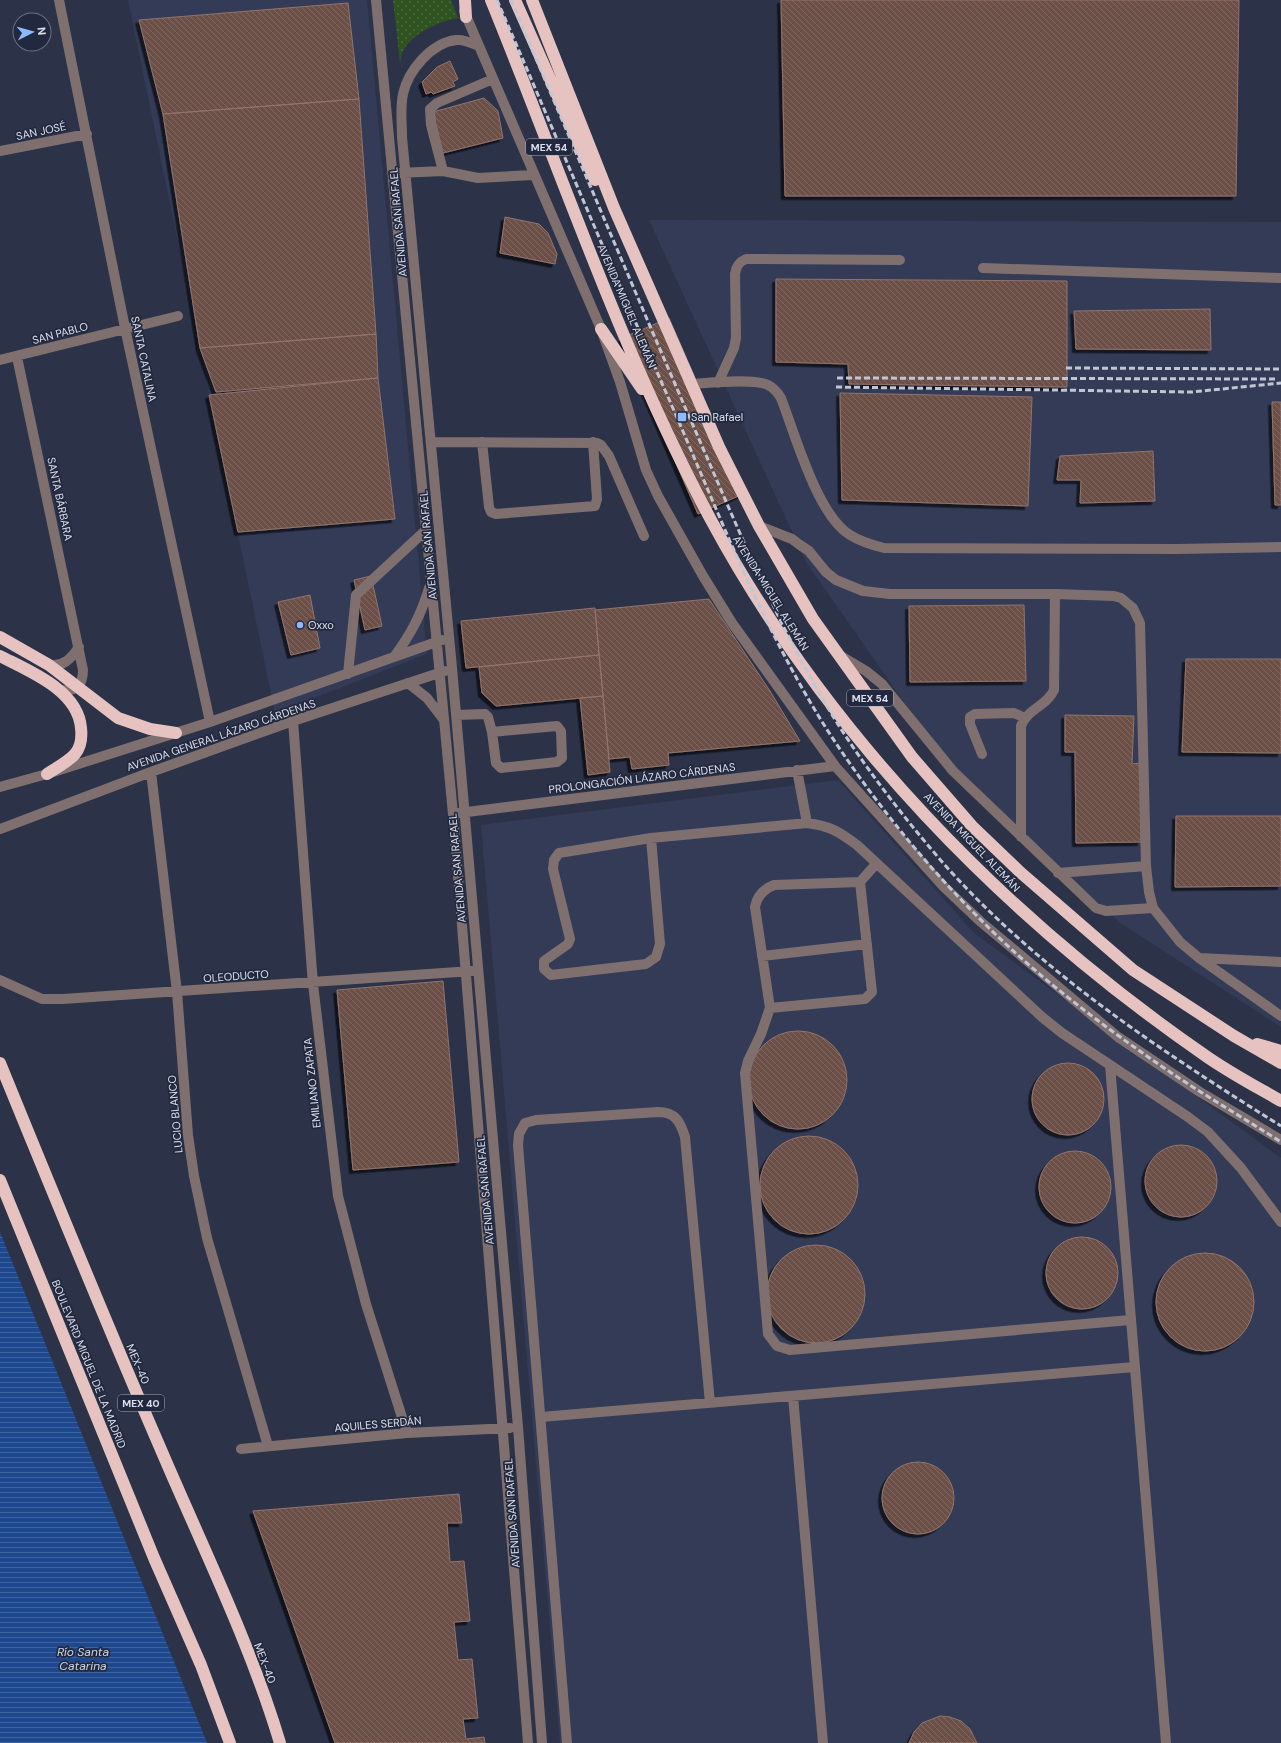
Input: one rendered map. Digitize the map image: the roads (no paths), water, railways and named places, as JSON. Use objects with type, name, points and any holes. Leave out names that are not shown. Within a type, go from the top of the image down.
[{"type":"highway","points":[[465,0],[466,17]]},
{"type":"highway","name":"AVENIDA MIGUEL ALEMÁN","points":[[491,0],[607,295],[659,415],[711,520],[756,597],[794,655],[847,724],[904,790],[986,878],[1050,936],[1133,1003],[1206,1056],[1281,1101]]},
{"type":"highway","points":[[515,0],[596,182],[614,208]]},
{"type":"highway","name":"AVENIDA MIGUEL ALEMÁN","points":[[532,0],[614,208],[719,448],[759,526],[813,619],[912,757],[972,826],[1020,872],[1133,970],[1234,1036],[1281,1063]]},
{"type":"highway","points":[[601,329],[659,415]]},
{"type":"highway","points":[[0,637],[49,665],[118,718],[138,726],[176,733]]},
{"type":"highway","points":[[0,656],[60,690],[69,698],[77,711],[81,725],[81,741],[75,754],[47,774]]},
{"type":"highway","points":[[1234,1036],[1281,1052]]},
{"type":"highway","name":"MEX-40","points":[[0,1063],[98,1303],[233,1618],[271,1714],[280,1743]]},
{"type":"highway","name":"BOULEVARD MIGUEL DE LA MADRID","points":[[0,1180],[154,1558],[201,1665],[230,1743]]},
{"type":"street","name":"SANTA CATALINA","points":[[60,0],[125,328],[210,722]]},
{"type":"street","name":"AVENIDA SAN RAFAEL","points":[[376,0],[453,814],[504,1428],[528,1743]]},
{"type":"street","points":[[459,0],[533,175],[601,329],[620,382],[646,470],[658,496],[702,576],[759,663],[834,766],[942,885],[986,927],[1118,1037],[1200,1092],[1281,1140]]},
{"type":"street","name":"AVENIDA SAN RAFAEL","points":[[479,46],[466,41],[449,42],[434,49],[414,68],[403,93],[402,137],[465,813],[518,1427],[542,1743]]},
{"type":"street","points":[[443,171],[431,125],[430,109],[437,103],[493,78]]},
{"type":"street","name":"SAN JOSÉ","points":[[0,152],[87,134]]},
{"type":"street","points":[[393,173],[443,171],[478,178],[533,175]]},
{"type":"street","points":[[718,383],[736,343],[735,274],[738,264],[742,261],[746,259],[900,260]]},
{"type":"street","points":[[983,268],[1281,278]]},
{"type":"street","name":"SAN PABLO","points":[[0,360],[178,316]]},
{"type":"street","name":"SANTA BÁRBARA","points":[[17,357],[79,647],[83,676],[78,687]]},
{"type":"street","points":[[691,384],[763,383],[775,389],[782,398],[820,498],[832,518],[849,535],[865,543],[884,548],[1177,549],[1281,547]]},
{"type":"street","points":[[431,442],[593,442],[601,445],[609,456],[644,536]]},
{"type":"street","points":[[482,442],[489,507],[492,512],[496,514],[595,506],[597,500],[593,442]]},
{"type":"street","points":[[759,526],[792,539],[809,551],[831,577],[863,590],[890,594],[1055,594],[1114,596],[1128,603],[1137,614],[1140,623],[1146,866],[1149,892],[1153,908],[1180,942],[1199,958],[1281,1016]]},
{"type":"street","points":[[348,674],[356,595],[426,530]]},
{"type":"street","points":[[394,657],[414,628],[422,612],[431,582]]},
{"type":"street","points":[[1021,837],[1021,731],[1025,718],[1051,695],[1054,690],[1055,594]]},
{"type":"street","name":"AVENIDA GENERAL LÁZARO CÁRDENAS","points":[[1,787],[47,774],[210,722],[449,637]]},
{"type":"street","points":[[49,665],[56,666],[68,660],[79,647]]},
{"type":"street","points":[[839,655],[872,675],[882,684],[948,765],[1058,873],[1099,910],[1106,911],[1153,908]]},
{"type":"street","name":"AVENIDA GENERAL LÁZARO CÁRDENAS","points":[[0,829],[18,821],[293,721],[408,684],[452,668]]},
{"type":"street","points":[[408,684],[427,698],[444,721]]},
{"type":"street","points":[[60,690],[72,690],[78,687]]},
{"type":"street","points":[[982,754],[970,724],[970,718],[976,714],[1014,713],[1025,718]]},
{"type":"street","points":[[456,715],[485,714],[488,718],[492,732],[496,763],[500,768],[557,762],[562,758],[561,731],[557,726],[492,732]]},
{"type":"street","name":"EMILIANO ZAPATA","points":[[293,721],[314,984],[338,1196],[366,1304],[407,1433]]},
{"type":"street","name":"PROLONGACIÓN LÁZARO CÁRDENAS","points":[[453,814],[834,766]]},
{"type":"street","points":[[797,770],[807,823]]},
{"type":"street","name":"LUCIO BLANCO","points":[[151,772],[177,992],[188,1135],[199,1205],[268,1446]]},
{"type":"street","points":[[651,838],[660,944],[656,957],[646,964],[551,975],[544,969],[544,961],[568,944],[570,939],[553,869],[554,860],[559,853],[651,838],[807,823],[827,826],[842,834],[1022,1000],[1062,1033],[1208,1132],[1241,1168],[1281,1222]]},
{"type":"street","points":[[876,864],[860,882],[774,885],[766,889],[757,899],[755,907],[770,1008],[761,1034],[748,1061],[745,1073],[768,1334],[777,1346],[790,1350],[1130,1320]]},
{"type":"street","points":[[1058,873],[1146,866]]},
{"type":"street","points":[[770,1008],[866,999],[872,992],[860,882]]},
{"type":"street","points":[[762,956],[867,944]]},
{"type":"street","points":[[1199,958],[1281,962]]},
{"type":"street","name":"OLEODUCTO","points":[[0,980],[42,999],[314,984],[478,970]]},
{"type":"street","points":[[1110,1065],[1166,1743]]},
{"type":"street","points":[[568,1743],[518,1139],[521,1128],[525,1123],[536,1120],[658,1112],[672,1114],[678,1118],[686,1137],[710,1403]]},
{"type":"street","points":[[541,1417],[1134,1367]]},
{"type":"street","points":[[793,1396],[823,1743]]},
{"type":"street","name":"AQUILES SERDÁN","points":[[241,1449],[407,1433],[518,1427]]},
{"type":"water","name":"Río Santa Catarina","points":[[0,1232],[207,1743],[0,1743]]},
{"type":"railway","points":[[497,0],[744,574],[804,691],[826,728],[860,778],[897,827],[936,873],[978,917],[1019,956],[1085,1011],[1131,1045],[1185,1082],[1281,1142]]},
{"type":"railway","points":[[511,0],[738,530],[774,607],[813,682],[859,756],[914,829],[944,864],[981,903],[1020,940],[1103,1007],[1191,1068],[1281,1126]]},
{"type":"railway","points":[[1066,368],[1281,369]]},
{"type":"railway","points":[[837,378],[1275,379]]},
{"type":"railway","points":[[836,387],[1192,392],[1281,383]]},
{"type":"place","name":"San Rafael","points":[[682,417]]},
{"type":"place","name":"Oxxo","points":[[300,625]]}]
